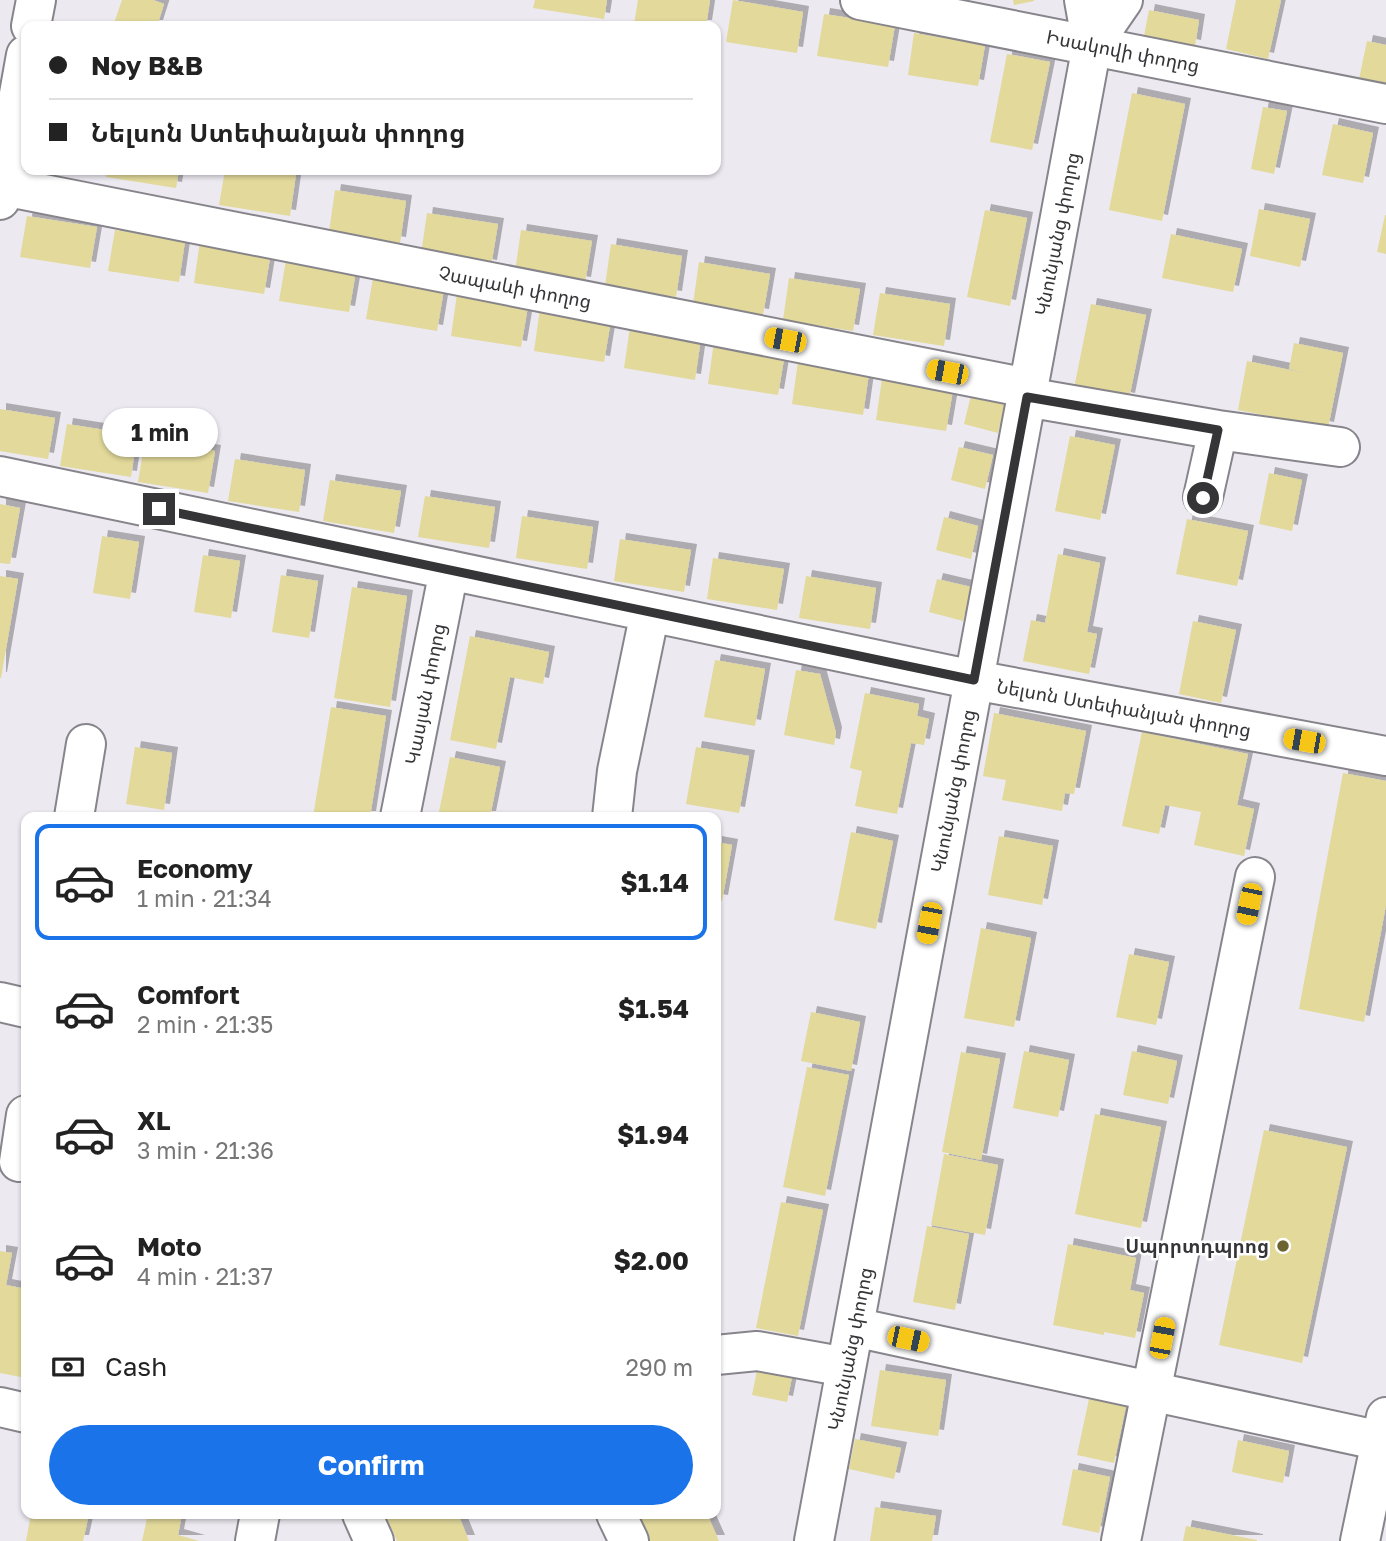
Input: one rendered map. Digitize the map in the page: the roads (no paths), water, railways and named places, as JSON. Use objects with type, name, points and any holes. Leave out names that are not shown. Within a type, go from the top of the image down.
[{"type":"street","points":[[33,21],[36,0]]},
{"type":"street","name":"Իսակովի փողոց","points":[[860,0],[1386,104]]},
{"type":"street","name":"Կնունյանց փողոց","points":[[814,1541],[1092,45],[1084,0]]},
{"type":"street","points":[[1092,45],[1123,0]]},
{"type":"street","points":[[1,193],[21,83]]},
{"type":"street","name":"Չապաևի փողոց","points":[[1,193],[1218,430],[1340,447]]},
{"type":"street","points":[[1203,498],[1218,430]]},
{"type":"street","name":"Նելսոն Ստեփանյան փողոց","points":[[0,476],[974,680],[1386,756]]},
{"type":"street","name":"Կասյան փողոց","points":[[401,812],[449,570]]},
{"type":"street","points":[[613,812],[617,771],[650,612]]},
{"type":"street","points":[[75,812],[86,744]]},
{"type":"street","points":[[1121,1541],[1255,877]]},
{"type":"street","points":[[0,1002],[21,1007]]},
{"type":"street","points":[[19,1162],[21,1149]]},
{"type":"street","points":[[854,1327],[1151,1392],[1385,1433],[1360,1541]]},
{"type":"street","points":[[721,1355],[757,1351],[846,1367]]},
{"type":"street","points":[[0,1407],[21,1412]]},
{"type":"street","points":[[255,1541],[259,1519]]},
{"type":"street","points":[[364,1519],[374,1541]]},
{"type":"street","points":[[618,1519],[629,1541]]},
{"type":"place","name":"Սպորտդպրոց","points":[[1283,1246]]}]
